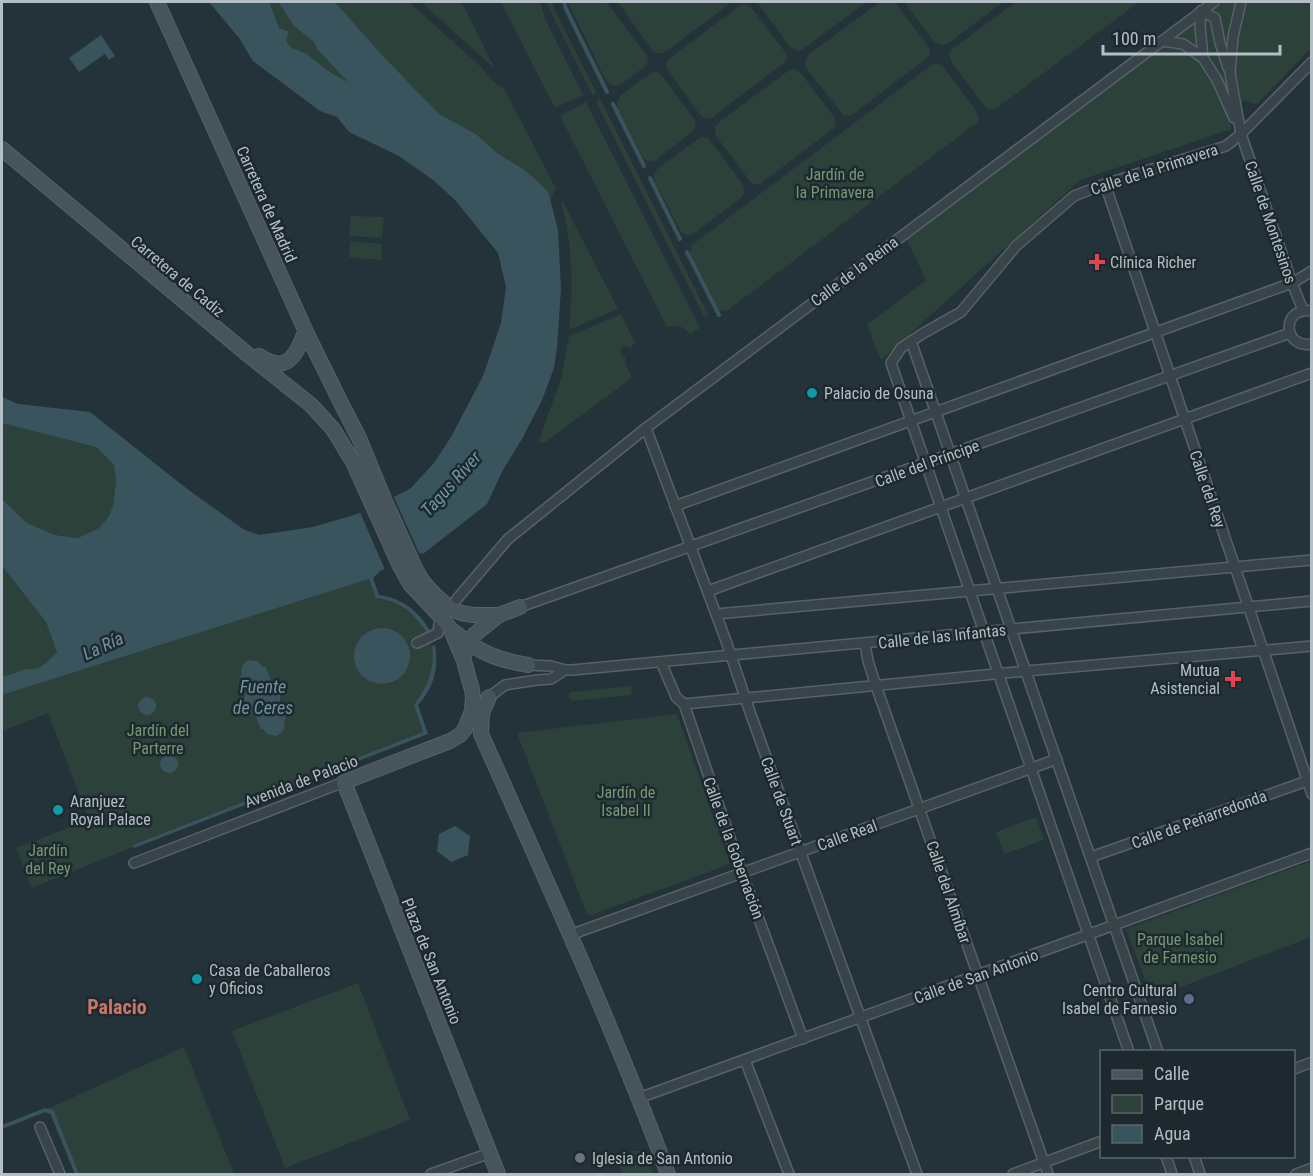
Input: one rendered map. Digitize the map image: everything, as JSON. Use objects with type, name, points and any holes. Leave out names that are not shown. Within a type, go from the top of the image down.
[{"type":"main road","name":"Carretera de Madrid","points":[[157,2],[308,334],[367,455],[379,501]]},
{"type":"main road","name":"Carretera de Cadiz","points":[[2,149],[63,202],[311,405],[333,429],[379,501]]},
{"type":"main road","points":[[246,353],[253,352],[272,364],[283,363],[295,355],[303,337],[308,334]]},
{"type":"main road","points":[[379,501],[405,562],[414,590],[444,624],[468,645],[482,652],[528,665]]},
{"type":"main road","points":[[405,562],[416,570],[423,582],[450,608],[461,613],[499,615],[520,608]]},
{"type":"main road","points":[[464,661],[468,645],[474,635],[499,615]]},
{"type":"main road","points":[[444,624],[464,661],[477,724],[570,935],[639,1098],[668,1174]]},
{"type":"main road","name":"Avenida de Palacio","points":[[344,782],[450,741],[465,729],[477,724],[489,697]]},
{"type":"main road","name":"Plaza de San Antonio","points":[[344,782],[498,1174]]},
{"type":"street","name":"Calle de la Reina","points":[[456,600],[501,549],[507,539],[646,428],[1214,2]]},
{"type":"street","name":"Calle de Montesinos","points":[[1230,73],[1233,37],[1242,2]]},
{"type":"street","name":"Calle de Montesinos","points":[[1203,58],[1201,11],[1215,18],[1230,73],[1241,134]]},
{"type":"street","name":"Calle de Montesinos","points":[[1162,41],[1183,44],[1203,58],[1217,80],[1241,134],[1292,284],[1307,310]]},
{"type":"street","name":"Calle de la Primavera","points":[[911,421],[891,363],[901,348],[961,312],[1016,246],[1074,196],[1104,184],[1226,146],[1241,134],[1311,62]]},
{"type":"street","name":"Calle del Rey","points":[[1104,184],[1311,794]]},
{"type":"street","points":[[675,506],[1292,284],[1311,270]]},
{"type":"street","points":[[1307,310],[1297,312],[1290,321],[1290,333],[1296,342],[1311,344]]},
{"type":"street","name":"Calle del Príncipe","points":[[520,608],[1290,333]]},
{"type":"street","points":[[911,341],[1157,1050]]},
{"type":"street","points":[[708,591],[1311,373]]},
{"type":"street","points":[[911,421],[1128,1050]]},
{"type":"street","name":"Calle de Stuart","points":[[646,428],[708,591],[917,1174]]},
{"type":"street","points":[[716,614],[1311,560]]},
{"type":"street","name":"Calle de las Infantas","points":[[568,670],[1311,602]]},
{"type":"street","points":[[417,643],[438,633],[444,624]]},
{"type":"street","name":"Calle del Almíbar","points":[[865,644],[876,686],[1048,1174]]},
{"type":"street","points":[[684,704],[1311,646]]},
{"type":"street","name":"Calle de la Gobernación","points":[[661,662],[676,697],[684,704],[802,1039]]},
{"type":"street","points":[[528,665],[551,666],[568,670]]},
{"type":"street","points":[[489,697],[505,685],[551,679],[568,670]]},
{"type":"street","name":"Calle Real","points":[[570,935],[1057,759]]},
{"type":"street","name":"Calle de Peñarredonda","points":[[1091,857],[1307,781]]},
{"type":"street","name":"Avenida de Palacio","points":[[134,863],[344,782]]},
{"type":"street","name":"Calle de San Antonio","points":[[639,1098],[1311,853]]},
{"type":"street","points":[[745,1060],[789,1174]]},
{"type":"street","points":[[1295,1068],[1311,1062]]},
{"type":"street","points":[[40,1127],[60,1174]]},
{"type":"street","points":[[1013,1174],[1100,1141]]},
{"type":"street","points":[[431,1174],[490,1153]]},
{"type":"street","points":[[1167,1158],[1172,1174]]},
{"type":"street","points":[[1195,1158],[1200,1174]]},
{"type":"street","points":[[1296,1174],[1311,1168]]},
{"type":"green space","points":[[269,2],[279,3],[294,26],[314,42],[317,49],[350,84],[331,73],[307,54],[290,47],[279,28]]},
{"type":"green space","points":[[335,2],[409,2],[481,67],[494,82],[504,88],[556,189],[551,201],[548,191],[526,171],[497,153],[476,134],[439,114]]},
{"type":"green space","points":[[421,2],[462,3],[495,69],[494,68]]},
{"type":"green space","points":[[501,2],[540,2],[546,21],[583,95],[555,108]]},
{"type":"green space","points":[[547,2],[552,2],[596,92],[595,95],[592,94]]},
{"type":"green space","points":[[568,2],[606,2],[647,56],[648,64],[620,85],[615,87],[610,84],[604,77]]},
{"type":"green space","points":[[618,2],[732,2],[665,52],[660,53],[652,50]]},
{"type":"green space","points":[[757,2],[867,2],[798,51],[791,48]]},
{"type":"green space","points":[[880,2],[895,2],[928,46],[929,55],[852,115],[843,115],[806,68],[805,61],[808,55]]},
{"type":"green space","points":[[904,2],[1003,2],[947,44],[942,45],[935,43]]},
{"type":"green space","points":[[1016,2],[1139,2],[997,108],[989,110],[951,61],[949,54],[951,50]]},
{"type":"green space","points":[[1223,2],[1311,2],[1311,48],[1257,104],[1246,100],[1225,110],[1232,129],[1080,180],[881,360],[867,325],[926,280],[906,238]]},
{"type":"green space","points":[[743,4],[751,7],[785,52],[786,61],[713,117],[704,118],[668,71],[666,63]]},
{"type":"green space","name":"Jardín de la Primavera","points":[[933,64],[943,67],[977,112],[979,119],[977,123],[728,310],[717,309],[691,258],[692,245]]},
{"type":"green space","points":[[793,69],[800,72],[834,117],[835,126],[760,184],[752,184],[716,136],[715,127]]},
{"type":"green space","points":[[653,72],[662,76],[696,125],[692,132],[656,160],[650,161],[642,156],[618,110],[617,103],[621,95]]},
{"type":"green space","points":[[598,99],[707,317],[704,316],[596,102]]},
{"type":"green space","points":[[586,102],[700,328],[690,334],[680,326],[667,327],[560,116]]},
{"type":"green space","points":[[701,137],[709,139],[743,185],[745,192],[741,198],[693,234],[687,235],[681,232],[654,176],[657,169]]},
{"type":"green space","points":[[563,202],[618,309],[569,330],[571,266],[568,234],[561,203]]},
{"type":"green space","points":[[351,216],[384,217],[382,238],[349,236]]},
{"type":"green space","points":[[350,241],[382,244],[381,260],[349,257]]},
{"type":"green space","points":[[621,314],[635,343],[630,348],[624,345],[620,350],[621,355],[625,357],[632,378],[541,443],[539,440],[561,379],[569,336]]},
{"type":"green space","points":[[2,423],[96,447],[114,465],[116,482],[113,507],[99,528],[78,538],[55,535],[27,523],[2,499]]},
{"type":"green space","points":[[2,566],[46,622],[57,652],[35,669],[26,669],[2,677]]},
{"type":"green space","name":"Jardín del Parterre","points":[[369,579],[376,598],[403,608],[423,627],[429,639],[433,652],[433,666],[428,684],[414,705],[423,732],[133,845],[133,847],[32,888],[16,848],[89,820],[48,713],[2,731],[2,695]]},
{"type":"green space","points":[[631,686],[632,695],[572,701],[568,696],[571,692]]},
{"type":"green space","name":"Jardín de Isabel II","points":[[677,714],[730,864],[589,916],[517,733]]},
{"type":"green space","points":[[1036,817],[1044,840],[1004,854],[996,832]]},
{"type":"green space","name":"Parque Isabel de Farnesio","points":[[1308,862],[1312,873],[1311,937],[1152,998],[1126,929]]},
{"type":"green space","points":[[358,983],[410,1120],[285,1168],[232,1031]]},
{"type":"green space","points":[[184,1047],[234,1174],[77,1174],[52,1112],[45,1110]]},
{"type":"green space","points":[[632,1151],[644,1151],[653,1174],[623,1174],[616,1158]]},
{"type":"water","points":[[209,2],[269,2],[279,28],[289,32],[286,40],[290,47],[307,54],[331,73],[348,82],[317,49],[314,42],[294,26],[276,2],[335,2],[439,114],[476,134],[497,153],[526,171],[548,191],[558,230],[561,288],[554,368],[542,400],[487,504],[423,554],[380,571],[373,578],[379,595],[395,599],[409,607],[426,624],[430,631],[427,633],[406,609],[393,602],[376,598],[369,579],[2,695],[2,677],[26,669],[35,669],[57,652],[46,622],[2,566],[2,499],[27,523],[55,535],[78,538],[99,528],[109,516],[113,506],[116,482],[114,465],[96,447],[2,423],[2,397],[18,404],[90,412],[186,488],[243,529],[259,535],[313,527],[357,514],[411,488],[434,463],[451,437],[483,376],[501,323],[506,287],[498,253],[455,200],[433,180],[399,156],[349,132],[337,117],[320,111],[253,61],[239,38]]},
{"type":"water","points":[[101,35],[115,56],[109,60],[105,54],[79,72],[69,58]]},
{"type":"water","points":[[376,628],[388,628],[398,632],[406,640],[410,656],[406,672],[398,680],[388,684],[376,684],[366,680],[358,672],[354,662],[354,650],[358,640],[366,632]]},
{"type":"water","points":[[435,645],[436,670],[428,692],[418,705],[428,734],[134,848],[133,845],[423,732],[414,705],[429,677],[432,646]]},
{"type":"water","name":"Fuente de Ceres","points":[[249,660],[257,661],[266,667],[271,681],[280,692],[280,704],[286,719],[283,730],[276,736],[267,734],[261,729],[255,715],[245,705],[246,691],[240,676],[243,666]]},
{"type":"water","points":[[143,697],[151,697],[156,702],[154,713],[143,715],[138,710],[138,702]]},
{"type":"water","points":[[165,755],[173,755],[178,760],[176,771],[165,773],[160,768],[160,760]]},
{"type":"water","points":[[455,826],[470,836],[468,855],[451,862],[437,851],[439,834]]},
{"type":"pier","points":[[393,495],[420,555],[385,570],[359,510]]},
{"type":"waterway","points":[[564,2],[607,92]]},
{"type":"waterway","points":[[613,104],[644,166]]},
{"type":"waterway","points":[[650,178],[680,239]]},
{"type":"waterway","points":[[687,252],[719,315]]},
{"type":"waterway","points":[[2,1127],[45,1110],[52,1112],[77,1174]]},
{"type":"place","name":"Clínica Richer","points":[[1097,262]]},
{"type":"place","name":"Palacio de Osuna","points":[[812,393]]},
{"type":"place","name":"Mutua Asistencial","points":[[1233,679]]},
{"type":"place","name":"Aranjuez Royal Palace","points":[[58,810]]},
{"type":"place","name":"Casa de Caballeros y Oficios","points":[[197,979]]},
{"type":"place","name":"Centro Cultural Isabel de Farnesio","points":[[1189,999]]},
{"type":"place","name":"Iglesia de San Antonio","points":[[580,1158]]},
{"type":"district","name":"Palacio","points":[[117,1007]]},
{"type":"water label","name":"Tagus River","points":[[451,484]]},
{"type":"water label","name":"La Ría","points":[[103,646]]},
{"type":"park label","name":"Jardín del Rey","points":[[48,859]]}]
